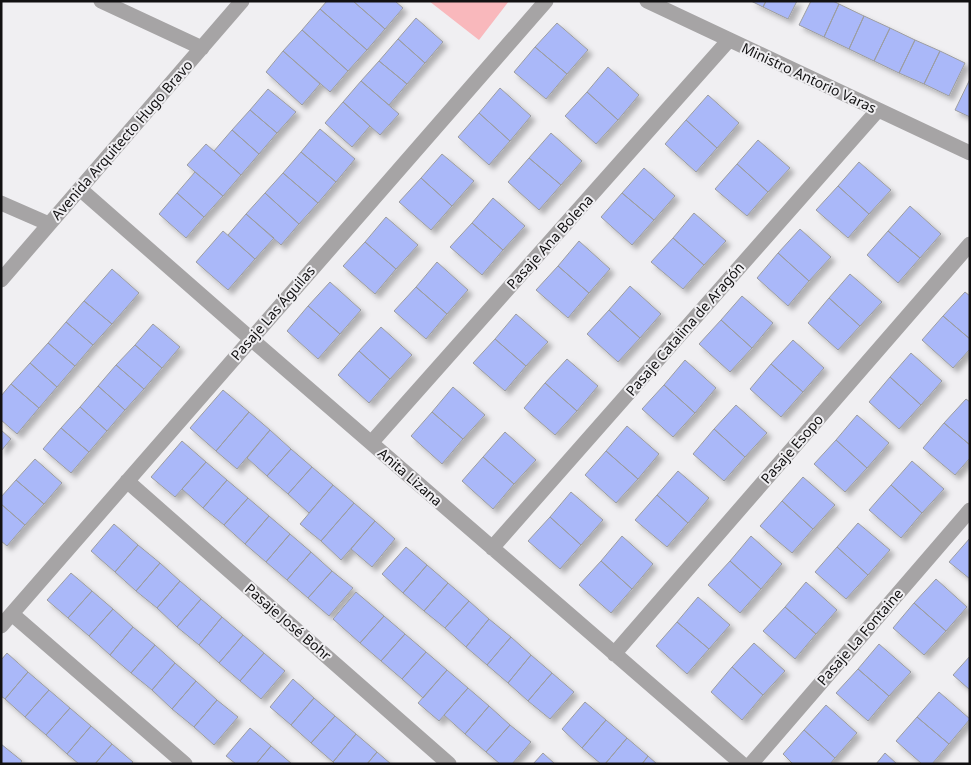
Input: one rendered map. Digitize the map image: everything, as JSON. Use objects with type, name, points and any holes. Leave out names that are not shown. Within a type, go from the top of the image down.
[{"type":"street","points":[[101,1],[202,48]]},
{"type":"street","name":"Avenida Arquitecto Hugo Bravo","points":[[1,280],[242,1]]},
{"type":"street","name":"Pasaje Las Águilas","points":[[1,626],[546,1]]},
{"type":"street","name":"Ministro Antorio Varas","points":[[648,1],[970,153]]},
{"type":"street","name":"Pasaje Ana Bolena","points":[[370,443],[729,40]]},
{"type":"street","name":"Pasaje Catalina de Aragón","points":[[492,548],[878,110]]},
{"type":"street","name":"Anita Lizana","points":[[80,189],[370,443],[742,764]]},
{"type":"street","points":[[1,203],[49,224]]},
{"type":"street","name":"Pasaje Esopo","points":[[614,654],[970,244]]},
{"type":"street","name":"Pasaje José Bohr","points":[[127,481],[449,764]]},
{"type":"street","name":"Pasaje La Fontaine","points":[[751,764],[970,510]]},
{"type":"street","points":[[12,614],[185,764]]},
{"type":"shaded area","points":[[429,1],[509,1],[479,40]]},
{"type":"building","points":[[327,1],[353,1],[385,29],[367,50],[320,9]]},
{"type":"building","points":[[353,1],[395,1],[403,8],[385,29]]},
{"type":"building","points":[[751,1],[766,1],[763,7]]},
{"type":"building","points":[[766,1],[797,1],[788,19],[763,7]]},
{"type":"building","points":[[811,1],[833,1],[839,4],[824,37],[799,25]]},
{"type":"building","points":[[839,4],[864,16],[849,49],[824,37]]},
{"type":"building","points":[[320,9],[367,50],[348,71],[302,30]]},
{"type":"building","points":[[864,16],[890,28],[874,61],[849,49]]},
{"type":"building","points":[[416,18],[443,42],[425,63],[398,39]]},
{"type":"building","points":[[557,23],[588,50],[567,74],[535,47]]},
{"type":"building","points":[[890,28],[915,40],[899,73],[874,61]]},
{"type":"building","points":[[302,30],[348,71],[330,92],[283,51]]},
{"type":"building","points":[[398,39],[425,63],[407,84],[379,61]]},
{"type":"building","points":[[915,40],[940,51],[924,84],[899,73]]},
{"type":"building","points":[[535,47],[567,74],[546,99],[514,72]]},
{"type":"building","points":[[283,51],[320,84],[302,105],[266,72]]},
{"type":"building","points":[[940,51],[965,63],[949,96],[924,84]]},
{"type":"building","points":[[379,61],[407,84],[389,105],[361,81]]},
{"type":"building","points":[[608,67],[639,95],[618,120],[587,92]]},
{"type":"building","points":[[970,79],[970,117],[955,110]]},
{"type":"building","points":[[361,81],[399,114],[380,135],[343,102]]},
{"type":"building","points":[[500,88],[531,116],[510,141],[479,113]]},
{"type":"building","points":[[268,89],[296,112],[277,133],[250,110]]},
{"type":"building","points":[[587,92],[618,120],[596,144],[565,116]]},
{"type":"building","points":[[708,95],[739,123],[717,148],[686,120]]},
{"type":"building","points":[[343,102],[370,126],[352,147],[325,123]]},
{"type":"building","points":[[250,110],[277,133],[259,154],[232,130]]},
{"type":"building","points":[[479,113],[510,141],[489,165],[458,137]]},
{"type":"building","points":[[686,120],[717,148],[696,172],[665,144]]},
{"type":"building","points":[[320,129],[355,159],[336,182],[301,152]]},
{"type":"building","points":[[232,130],[259,154],[241,175],[214,151]]},
{"type":"building","points":[[551,133],[582,161],[561,185],[529,158]]},
{"type":"building","points":[[758,140],[790,168],[768,192],[737,164]]},
{"type":"building","points":[[206,144],[241,175],[223,196],[187,165]]},
{"type":"building","points":[[301,152],[336,182],[318,203],[283,173]]},
{"type":"building","points":[[442,154],[474,181],[452,206],[421,178]]},
{"type":"building","points":[[529,158],[561,185],[539,210],[508,182]]},
{"type":"building","points":[[859,162],[891,190],[869,214],[838,186]]},
{"type":"building","points":[[737,164],[768,192],[747,216],[715,189]]},
{"type":"building","points":[[644,168],[675,196],[654,220],[622,193]]},
{"type":"building","points":[[195,172],[223,196],[204,217],[177,193]]},
{"type":"building","points":[[283,173],[318,203],[299,224],[265,193]]},
{"type":"building","points":[[421,178],[452,206],[431,230],[399,202]]},
{"type":"building","points":[[838,186],[869,214],[848,238],[816,210]]},
{"type":"building","points":[[177,193],[204,217],[186,238],[159,214]]},
{"type":"building","points":[[265,193],[299,224],[281,245],[246,214]]},
{"type":"building","points":[[622,193],[654,220],[632,245],[601,217]]},
{"type":"building","points":[[493,198],[525,226],[503,250],[472,223]]},
{"type":"building","points":[[910,206],[941,234],[920,258],[888,231]]},
{"type":"building","points":[[694,213],[726,241],[704,265],[673,238]]},
{"type":"building","points":[[246,214],[274,238],[255,259],[228,235]]},
{"type":"building","points":[[386,217],[418,245],[396,269],[365,242]]},
{"type":"building","points":[[472,223],[503,250],[482,275],[450,247]]},
{"type":"building","points":[[800,229],[831,257],[809,281],[778,253]]},
{"type":"building","points":[[223,231],[255,259],[228,290],[196,262]]},
{"type":"building","points":[[888,231],[920,258],[898,283],[867,255]]},
{"type":"building","points":[[673,238],[704,265],[683,289],[651,262]]},
{"type":"building","points":[[579,241],[610,269],[589,293],[558,266]]},
{"type":"building","points":[[365,242],[396,269],[375,294],[343,266]]},
{"type":"building","points":[[778,253],[809,281],[788,306],[757,278]]},
{"type":"building","points":[[437,262],[468,290],[447,314],[416,287]]},
{"type":"building","points":[[558,266],[589,293],[568,318],[536,290]]},
{"type":"building","points":[[112,269],[139,293],[112,324],[84,301]]},
{"type":"building","points":[[850,274],[882,302],[860,326],[829,298]]},
{"type":"building","points":[[330,282],[361,310],[340,334],[308,306]]},
{"type":"building","points":[[630,286],[661,314],[640,338],[609,310]]},
{"type":"building","points":[[416,287],[447,314],[426,339],[394,311]]},
{"type":"building","points":[[965,292],[970,296],[970,339],[943,316]]},
{"type":"building","points":[[742,296],[773,323],[752,348],[721,320]]},
{"type":"building","points":[[829,298],[860,326],[838,350],[808,323]]},
{"type":"building","points":[[84,301],[112,324],[93,345],[66,322]]},
{"type":"building","points":[[308,306],[340,334],[318,359],[287,331]]},
{"type":"building","points":[[609,310],[640,338],[618,362],[587,334]]},
{"type":"building","points":[[516,314],[548,342],[526,366],[495,339]]},
{"type":"building","points":[[943,316],[970,339],[970,349],[953,368],[922,340]]},
{"type":"building","points":[[721,320],[752,348],[730,372],[699,344]]},
{"type":"building","points":[[66,322],[93,345],[75,366],[48,343]]},
{"type":"building","points":[[153,324],[180,347],[162,368],[135,345]]},
{"type":"building","points":[[381,327],[412,355],[390,379],[359,351]]},
{"type":"building","points":[[495,339],[526,366],[505,391],[473,363]]},
{"type":"building","points":[[793,340],[824,368],[803,392],[771,364]]},
{"type":"building","points":[[48,343],[75,366],[57,387],[30,363]]},
{"type":"building","points":[[135,345],[162,368],[144,389],[116,365]]},
{"type":"building","points":[[359,351],[390,379],[369,403],[338,375]]},
{"type":"building","points":[[911,353],[942,381],[921,405],[890,377]]},
{"type":"building","points":[[567,359],[598,386],[577,411],[545,383]]},
{"type":"building","points":[[685,360],[716,388],[695,413],[664,385]]},
{"type":"building","points":[[30,363],[57,387],[39,408],[11,384]]},
{"type":"building","points":[[771,364],[803,392],[781,417],[750,389]]},
{"type":"building","points":[[116,365],[144,389],[125,410],[98,386]]},
{"type":"building","points":[[890,377],[921,405],[899,429],[869,402]]},
{"type":"building","points":[[545,383],[577,411],[555,435],[524,408]]},
{"type":"building","points":[[11,384],[39,408],[17,434],[1,420],[1,396]]},
{"type":"building","points":[[664,385],[695,413],[673,437],[642,409]]},
{"type":"building","points":[[98,386],[125,410],[107,431],[80,407]]},
{"type":"building","points":[[453,387],[485,415],[463,439],[432,412]]},
{"type":"building","points":[[223,390],[249,412],[216,451],[190,428]]},
{"type":"building","points":[[966,399],[970,402],[970,445],[944,423]]},
{"type":"building","points":[[736,405],[767,433],[745,457],[714,429]]},
{"type":"building","points":[[80,407],[107,431],[89,452],[61,428]]},
{"type":"building","points":[[249,412],[270,430],[237,469],[216,451]]},
{"type":"building","points":[[432,412],[463,439],[442,464],[411,436]]},
{"type":"building","points":[[857,415],[889,443],[867,468],[836,440]]},
{"type":"building","points":[[944,423],[970,445],[970,458],[955,475],[923,448]]},
{"type":"building","points":[[627,426],[659,454],[638,479],[606,451]]},
{"type":"building","points":[[61,428],[89,452],[71,473],[43,449]]},
{"type":"building","points":[[714,429],[745,457],[724,481],[693,454]]},
{"type":"building","points":[[1,430],[11,439],[1,451]]},
{"type":"building","points":[[270,430],[291,449],[267,476],[247,458]]},
{"type":"building","points":[[505,432],[536,460],[514,484],[483,457]]},
{"type":"building","points":[[836,440],[867,468],[845,492],[814,464]]},
{"type":"building","points":[[182,441],[206,462],[175,497],[151,477]]},
{"type":"building","points":[[291,449],[312,467],[288,494],[267,476]]},
{"type":"building","points":[[606,451],[638,479],[616,503],[585,475]]},
{"type":"building","points":[[483,457],[514,484],[493,509],[462,481]]},
{"type":"building","points":[[35,459],[62,483],[44,504],[16,480]]},
{"type":"building","points":[[912,461],[944,489],[922,513],[891,485]]},
{"type":"building","points":[[206,462],[227,480],[203,508],[182,489]]},
{"type":"building","points":[[312,467],[333,485],[309,513],[288,494]]},
{"type":"building","points":[[678,471],[709,498],[688,523],[657,495]]},
{"type":"building","points":[[803,477],[835,505],[813,529],[782,501]]},
{"type":"building","points":[[16,480],[44,504],[25,525],[1,504],[1,497]]},
{"type":"building","points":[[227,480],[248,498],[224,525],[203,508]]},
{"type":"building","points":[[333,485],[354,503],[321,541],[300,524]]},
{"type":"building","points":[[891,485],[922,513],[901,538],[869,510]]},
{"type":"building","points":[[571,492],[603,520],[581,545],[550,517]]},
{"type":"building","points":[[657,495],[688,523],[667,547],[635,520]]},
{"type":"building","points":[[248,498],[269,516],[245,544],[224,525]]},
{"type":"building","points":[[782,501],[813,529],[792,553],[760,526]]},
{"type":"building","points":[[354,503],[375,521],[341,560],[321,541]]},
{"type":"building","points":[[1,504],[25,525],[7,546],[1,541]]},
{"type":"building","points":[[269,516],[290,534],[266,562],[245,544]]},
{"type":"building","points":[[550,517],[581,545],[560,569],[528,541]]},
{"type":"building","points":[[375,521],[395,539],[372,567],[351,549]]},
{"type":"building","points":[[858,523],[890,550],[868,575],[837,547]]},
{"type":"building","points":[[114,524],[138,545],[115,572],[91,551]]},
{"type":"building","points":[[290,534],[311,552],[287,580],[266,562]]},
{"type":"building","points":[[622,536],[653,564],[632,589],[601,561]]},
{"type":"building","points":[[751,536],[782,564],[761,589],[730,561]]},
{"type":"building","points":[[970,538],[970,579],[949,562]]},
{"type":"building","points":[[138,545],[160,563],[136,591],[115,572]]},
{"type":"building","points":[[406,547],[427,565],[403,593],[382,574]]},
{"type":"building","points":[[837,547],[868,575],[846,599],[815,572]]},
{"type":"building","points":[[311,552],[332,571],[308,598],[287,580]]},
{"type":"building","points":[[601,561],[632,589],[611,613],[579,585]]},
{"type":"building","points":[[730,561],[761,589],[740,613],[708,585]]},
{"type":"building","points":[[160,563],[180,581],[157,608],[136,591]]},
{"type":"building","points":[[427,565],[448,583],[424,611],[403,593]]},
{"type":"building","points":[[332,571],[353,588],[329,616],[308,598]]},
{"type":"building","points":[[71,573],[92,591],[68,618],[47,600]]},
{"type":"building","points":[[936,579],[967,607],[946,631],[914,603]]},
{"type":"building","points":[[180,581],[201,599],[177,627],[157,608]]},
{"type":"building","points":[[806,582],[837,610],[816,634],[785,607]]},
{"type":"building","points":[[448,583],[469,601],[445,628],[424,611]]},
{"type":"building","points":[[92,591],[113,609],[89,636],[68,618]]},
{"type":"building","points":[[356,592],[384,616],[360,643],[333,619]]},
{"type":"building","points":[[698,597],[730,625],[709,649],[677,622]]},
{"type":"building","points":[[201,599],[222,617],[199,645],[177,627]]},
{"type":"building","points":[[469,601],[489,619],[466,647],[445,628]]},
{"type":"building","points":[[914,603],[946,631],[924,655],[893,628]]},
{"type":"building","points":[[785,607],[816,634],[795,659],[763,631]]},
{"type":"building","points":[[113,609],[133,627],[110,655],[89,636]]},
{"type":"building","points":[[384,616],[405,634],[381,661],[360,643]]},
{"type":"building","points":[[222,617],[243,635],[219,663],[199,645]]},
{"type":"building","points":[[489,619],[511,637],[487,665],[466,647]]},
{"type":"building","points":[[677,622],[709,649],[687,674],[656,646]]},
{"type":"building","points":[[133,627],[155,645],[131,673],[110,655]]},
{"type":"building","points":[[405,634],[426,652],[402,679],[381,661]]},
{"type":"building","points":[[243,635],[264,653],[240,681],[219,663]]},
{"type":"building","points":[[511,637],[531,655],[508,683],[487,665]]},
{"type":"building","points":[[754,643],[785,671],[763,695],[732,667]]},
{"type":"building","points":[[879,644],[911,672],[889,696],[858,669]]},
{"type":"building","points":[[155,645],[175,663],[152,690],[131,673]]},
{"type":"building","points":[[426,652],[447,670],[423,698],[402,679]]},
{"type":"building","points":[[7,653],[28,672],[5,699],[1,696],[1,660]]},
{"type":"building","points":[[264,653],[285,671],[261,699],[240,681]]},
{"type":"building","points":[[531,655],[552,673],[528,701],[508,683]]},
{"type":"building","points":[[970,656],[970,690],[953,675]]},
{"type":"building","points":[[175,663],[196,681],[172,709],[152,690]]},
{"type":"building","points":[[732,667],[763,695],[742,720],[711,692]]},
{"type":"building","points":[[858,669],[889,696],[868,721],[836,693]]},
{"type":"building","points":[[447,670],[468,688],[439,721],[418,703]]},
{"type":"building","points":[[28,672],[49,690],[25,717],[5,699]]},
{"type":"building","points":[[552,673],[574,692],[550,719],[528,701]]},
{"type":"building","points":[[293,679],[314,698],[291,725],[270,707]]},
{"type":"building","points":[[196,681],[217,700],[194,727],[172,709]]},
{"type":"building","points":[[468,688],[489,706],[465,734],[444,715]]},
{"type":"building","points":[[49,690],[70,708],[46,735],[25,717]]},
{"type":"building","points":[[939,692],[970,719],[949,744],[917,717]]},
{"type":"building","points":[[314,698],[335,716],[311,743],[291,725]]},
{"type":"building","points":[[217,700],[238,717],[214,745],[194,727]]},
{"type":"building","points":[[585,702],[606,720],[582,748],[562,729]]},
{"type":"building","points":[[826,705],[857,733],[835,758],[804,730]]},
{"type":"building","points":[[489,706],[510,725],[486,752],[465,734]]},
{"type":"building","points":[[70,708],[91,726],[67,754],[46,735]]},
{"type":"building","points":[[335,716],[356,734],[333,762],[311,743]]},
{"type":"building","points":[[917,717],[949,744],[932,764],[922,764],[896,741]]},
{"type":"building","points":[[606,720],[627,738],[605,764],[601,764],[582,748]]},
{"type":"building","points":[[510,725],[531,742],[512,764],[500,764],[486,752]]},
{"type":"building","points":[[91,726],[112,744],[95,764],[79,764],[67,754]]},
{"type":"building","points":[[250,728],[271,746],[256,764],[236,764],[226,756]]},
{"type":"building","points":[[804,730],[835,758],[830,764],[793,764],[783,754]]},
{"type":"building","points":[[356,734],[377,752],[367,764],[335,764],[333,762]]},
{"type":"building","points":[[627,738],[648,756],[642,764],[605,764]]},
{"type":"building","points":[[1,744],[22,761],[20,764],[1,764]]},
{"type":"building","points":[[112,744],[133,762],[131,764],[95,764]]},
{"type":"building","points":[[271,746],[292,764],[256,764]]},
{"type":"building","points":[[377,752],[391,764],[367,764]]},
{"type":"building","points":[[543,753],[555,764],[533,764]]},
{"type":"building","points":[[885,753],[897,764],[876,764]]},
{"type":"building","points":[[648,756],[657,764],[642,764]]}]
